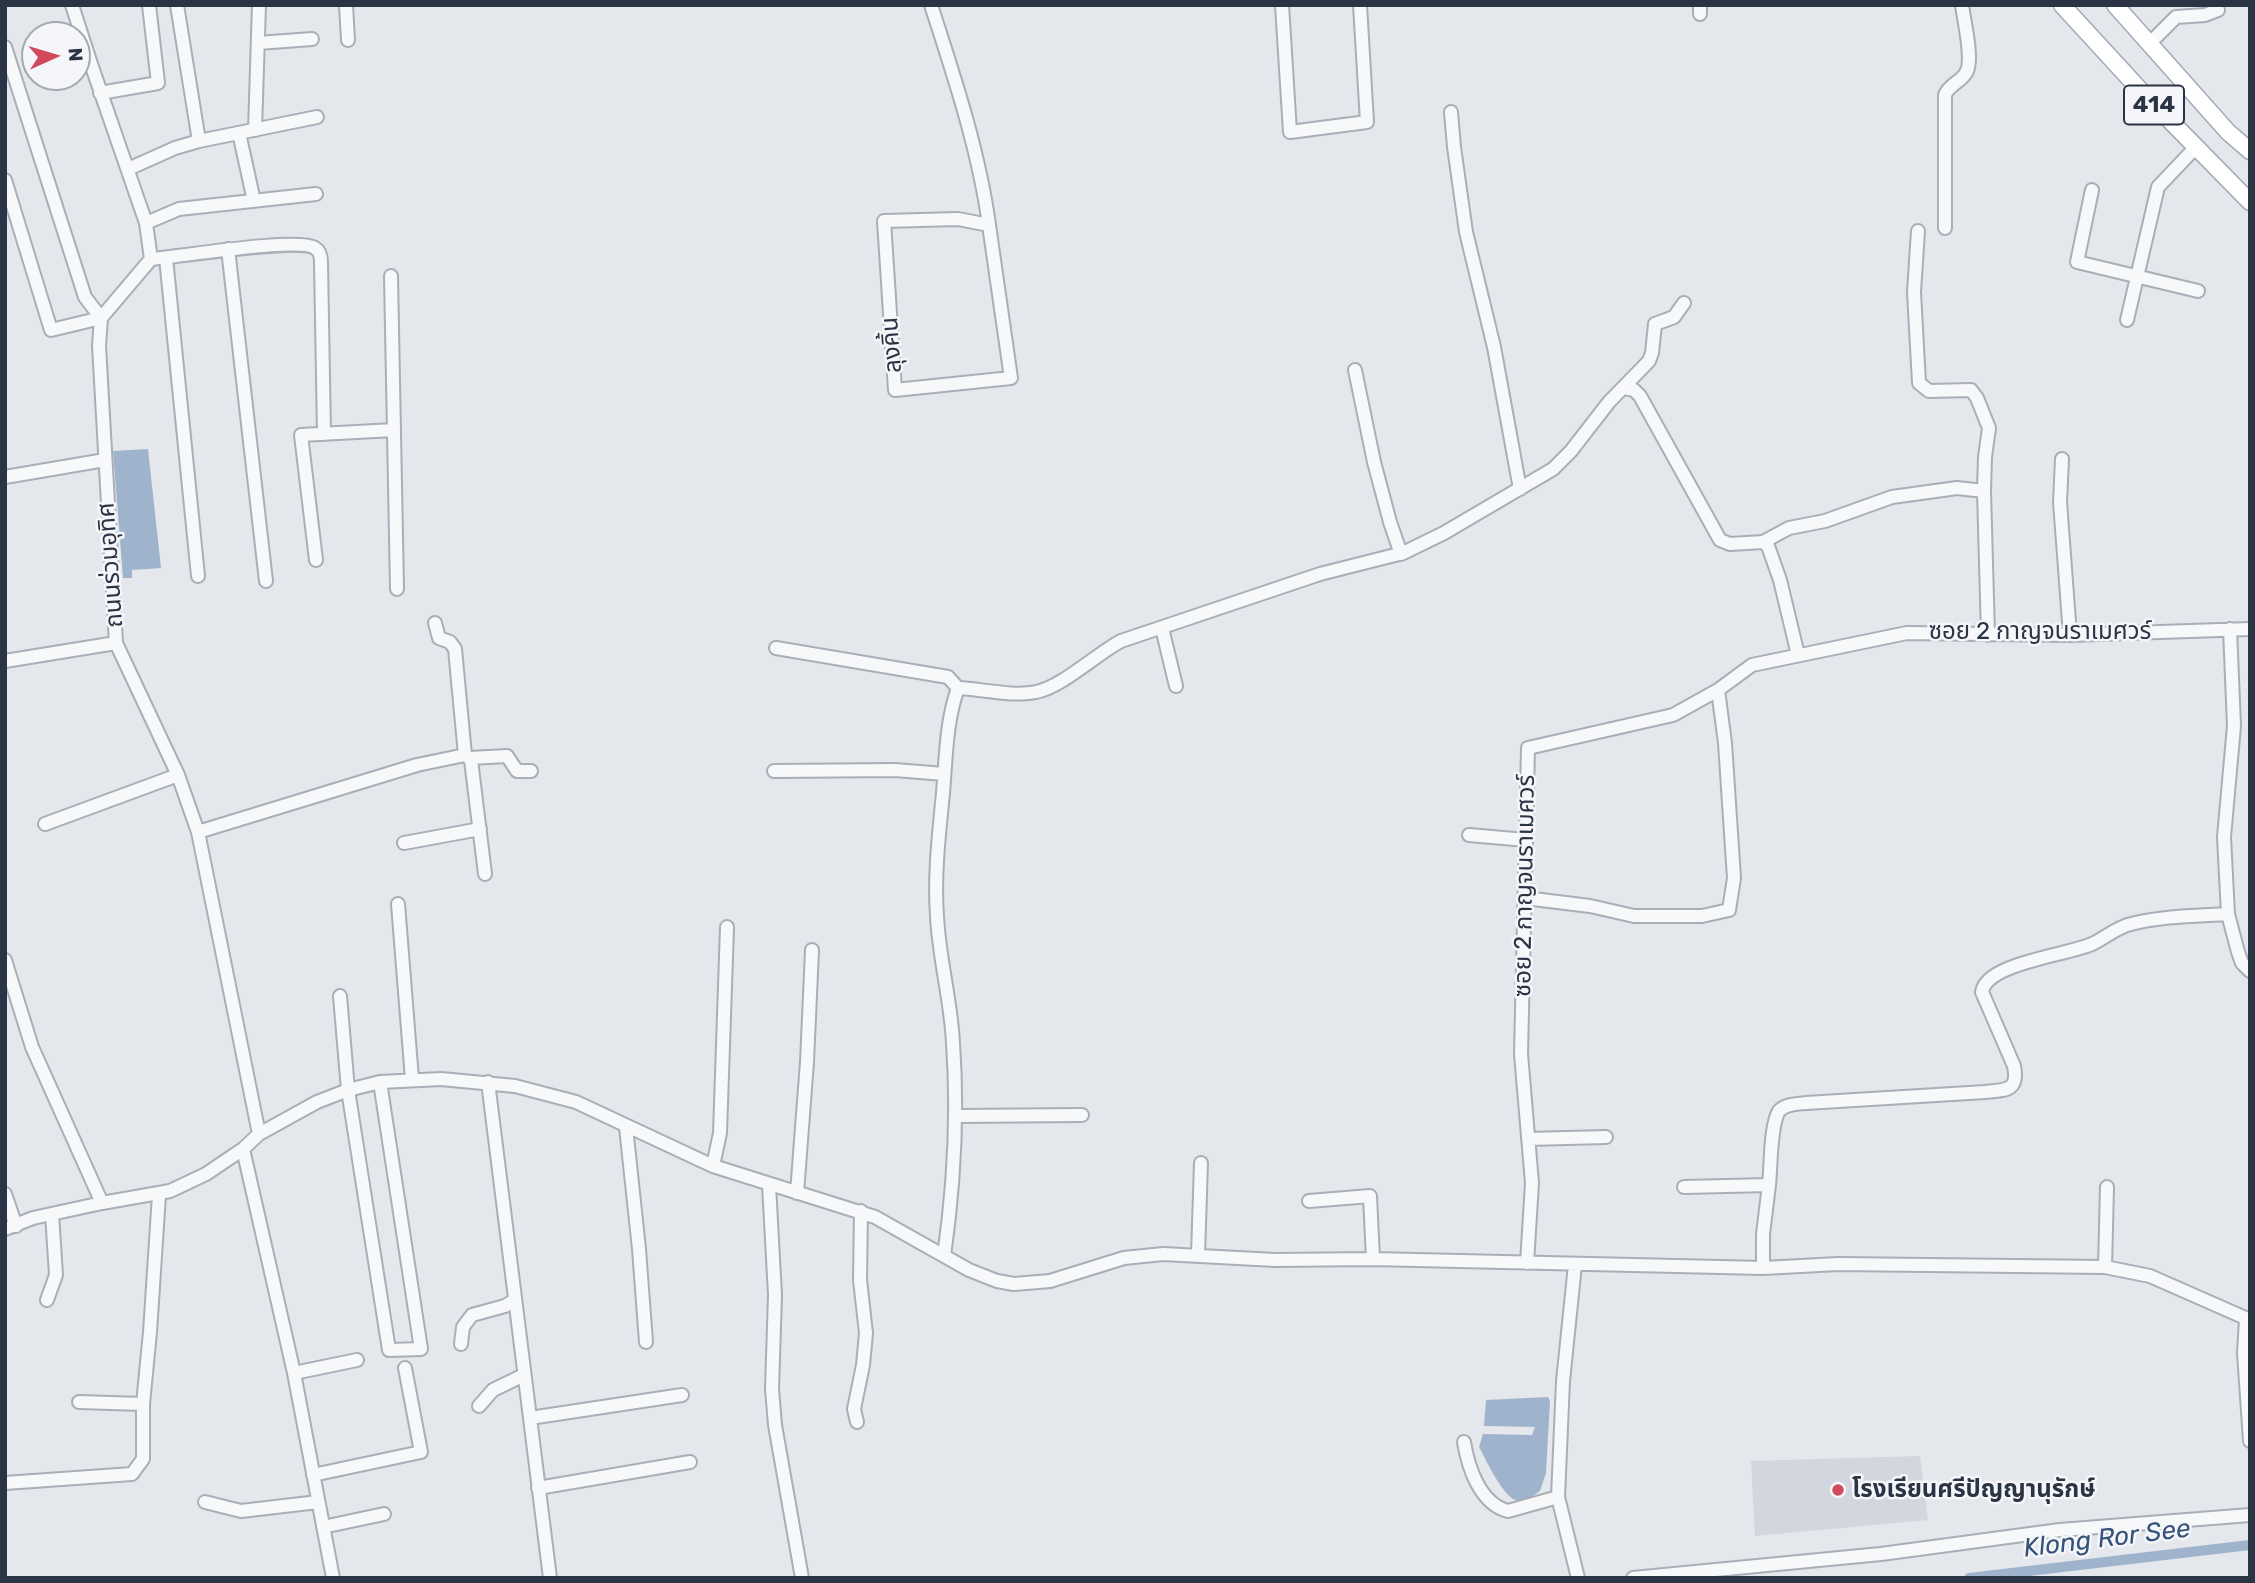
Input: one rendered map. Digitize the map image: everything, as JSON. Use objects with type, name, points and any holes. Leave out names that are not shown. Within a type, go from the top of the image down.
[{"type":"main road","name":"414","points":[[2062,5],[2195,148],[2250,202]]},
{"type":"main road","name":"414","points":[[2115,5],[2228,132],[2250,151]]},
{"type":"street","points":[[72,5],[146,223],[151,259]]},
{"type":"street","points":[[100,93],[158,83],[149,5]]},
{"type":"street","points":[[177,5],[199,141]]},
{"type":"street","points":[[255,130],[259,5]]},
{"type":"street","points":[[346,5],[348,40]]},
{"type":"street","name":"ลุงคิ้น","points":[[931,5],[972,147],[989,225],[1011,378],[895,390],[884,221],[958,219],[989,225]]},
{"type":"street","points":[[1282,5],[1290,132],[1367,122],[1360,5]]},
{"type":"street","points":[[1945,228],[1945,95],[1950,86],[1964,76],[1969,63],[1962,5]]},
{"type":"street","points":[[2150,44],[2176,17],[2205,15],[2218,10]]},
{"type":"street","points":[[258,43],[312,39]]},
{"type":"street","points":[[5,47],[85,297],[101,318]]},
{"type":"street","points":[[1451,113],[1466,232],[1494,347],[1520,489]]},
{"type":"street","points":[[128,169],[175,148],[199,141],[317,117]]},
{"type":"street","points":[[239,133],[254,201]]},
{"type":"street","points":[[2127,320],[2158,187],[2195,148]]},
{"type":"street","points":[[5,180],[51,330],[101,318],[151,259],[228,249],[312,246],[320,254],[324,433]]},
{"type":"street","points":[[2092,190],[2077,262],[2198,291]]},
{"type":"street","points":[[146,223],[179,209],[316,194]]},
{"type":"street","points":[[1918,231],[1914,292],[1921,387],[1929,391],[1969,389],[1975,396],[1989,428],[1984,491],[1988,635]]},
{"type":"street","points":[[228,249],[266,581]]},
{"type":"street","points":[[166,258],[198,576]]},
{"type":"street","points":[[391,276],[397,589]]},
{"type":"street","points":[[776,648],[948,677],[958,688],[1028,693],[1045,690],[1121,641],[1330,571],[1401,554],[1444,533],[1548,474],[1609,402],[1651,358],[1655,324],[1674,317],[1684,303]]},
{"type":"street","name":"ถนนร่วมอุทิศ","points":[[101,318],[99,346],[116,643],[178,775],[198,832],[259,1134]]},
{"type":"street","points":[[1355,370],[1374,462],[1401,554]]},
{"type":"street","points":[[1624,388],[1634,390],[1640,396],[1717,537],[1730,544],[1763,542],[1789,528],[1825,521],[1892,497],[1957,488],[1984,491]]},
{"type":"street","points":[[316,561],[301,435],[394,430]]},
{"type":"street","points":[[2062,459],[2060,502],[2070,635]]},
{"type":"street","points":[[5,477],[105,460]]},
{"type":"street","points":[[1763,542],[1770,550],[1780,580],[1798,655]]},
{"type":"street","points":[[435,623],[439,638],[450,642],[455,649],[485,874]]},
{"type":"street","points":[[1162,628],[1176,686]]},
{"type":"street","points":[[2230,629],[2234,726],[2224,837],[2228,914],[2242,963],[2250,971]]},
{"type":"street","name":"ซอย 2 กาญจนราเมศวร์","points":[[1527,1263],[1532,1183],[1521,1054],[1528,748],[1673,715],[1718,690],[1752,664],[1907,633],[2070,635],[2250,629]]},
{"type":"street","points":[[5,662],[116,643]]},
{"type":"street","points":[[944,1256],[955,1116],[953,1040],[936,901],[944,774],[951,716],[958,688]]},
{"type":"street","points":[[1525,898],[1590,906],[1634,916],[1702,916],[1729,910],[1734,878],[1725,743],[1718,690]]},
{"type":"street","points":[[198,832],[417,765],[468,757],[507,756],[517,771],[531,771]]},
{"type":"street","points":[[774,771],[894,770],[944,774]]},
{"type":"street","points":[[45,824],[178,775]]},
{"type":"street","points":[[404,843],[480,829]]},
{"type":"street","points":[[1469,835],[1526,840]]},
{"type":"street","points":[[398,904],[412,1079]]},
{"type":"street","points":[[1763,1268],[1763,1234],[1775,1125],[1779,1112],[1785,1107],[1806,1103],[1985,1092],[2011,1087],[2015,1083],[2014,1066],[1982,992],[1983,985],[1998,973],[2091,945],[2127,924],[2228,914]]},
{"type":"street","points":[[713,1166],[720,1133],[727,927]]},
{"type":"street","points":[[797,1193],[812,950]]},
{"type":"street","points":[[5,960],[32,1047],[102,1203]]},
{"type":"street","points":[[340,996],[348,1090],[389,1350],[421,1349],[380,1082]]},
{"type":"street","points":[[5,1194],[11,1228],[33,1218],[102,1203],[159,1195],[206,1174],[243,1149],[259,1134],[317,1102],[348,1090],[380,1082],[412,1079],[488,1082],[528,1088],[565,1099],[713,1166],[861,1211],[988,1278],[1023,1285],[1050,1281],[1124,1258],[1163,1254],[1275,1260],[1373,1259],[1763,1268],[1838,1264],[2105,1267],[2150,1276],[2248,1319],[2244,1353],[2250,1441]]},
{"type":"street","points":[[488,1082],[550,1578]]},
{"type":"street","points":[[955,1116],[1082,1115]]},
{"type":"street","points":[[626,1126],[646,1342]]},
{"type":"street","points":[[1528,1139],[1606,1137]]},
{"type":"street","points":[[243,1149],[295,1373],[333,1578]]},
{"type":"street","points":[[1198,1255],[1201,1163]]},
{"type":"street","points":[[769,1185],[775,1295],[772,1389],[775,1425],[802,1578]]},
{"type":"street","points":[[1684,1187],[1769,1185]]},
{"type":"street","points":[[2105,1267],[2107,1187]]},
{"type":"street","points":[[5,1483],[132,1474],[143,1459],[143,1404],[159,1195]]},
{"type":"street","points":[[1309,1201],[1370,1196],[1373,1259]]},
{"type":"street","points":[[857,1422],[854,1409],[863,1366],[866,1333],[860,1280],[861,1211]]},
{"type":"street","points":[[47,1300],[56,1275],[52,1214]]},
{"type":"street","points":[[1576,1265],[1563,1381],[1558,1497],[1578,1578]]},
{"type":"street","points":[[461,1344],[463,1327],[472,1315],[505,1306],[515,1300]]},
{"type":"street","points":[[295,1373],[357,1360]]},
{"type":"street","points":[[313,1475],[421,1452],[405,1368]]},
{"type":"street","points":[[480,1406],[493,1390],[524,1375]]},
{"type":"street","points":[[530,1418],[682,1395]]},
{"type":"street","points":[[79,1402],[143,1404]]},
{"type":"street","points":[[1464,1442],[1472,1475],[1503,1510],[1508,1511],[1558,1497]]},
{"type":"street","points":[[538,1488],[690,1462]]},
{"type":"street","points":[[205,1502],[240,1511],[318,1502]]},
{"type":"street","points":[[323,1527],[384,1514]]},
{"type":"street","points":[[1633,1578],[1881,1554],[2060,1530],[2250,1515]]},
{"type":"shaded area","name":"โรงเรียนศรีปัญญานุรักษ์","points":[[1920,1456],[1928,1520],[1755,1536],[1751,1461]]},
{"type":"water","points":[[148,449],[161,568],[132,570],[132,578],[123,578],[113,451]]},
{"type":"water","points":[[1548,1397],[1550,1401],[1546,1473],[1540,1491],[1519,1501],[1507,1494],[1479,1447],[1483,1434],[1532,1435],[1535,1427],[1484,1426],[1486,1400]]},
{"type":"waterway","name":"Klong Ror See","points":[[1969,1578],[2250,1545]]},
{"type":"place","name":"โรงเรียนศรีปัญญานุรักษ์","points":[[1838,1490]]}]
